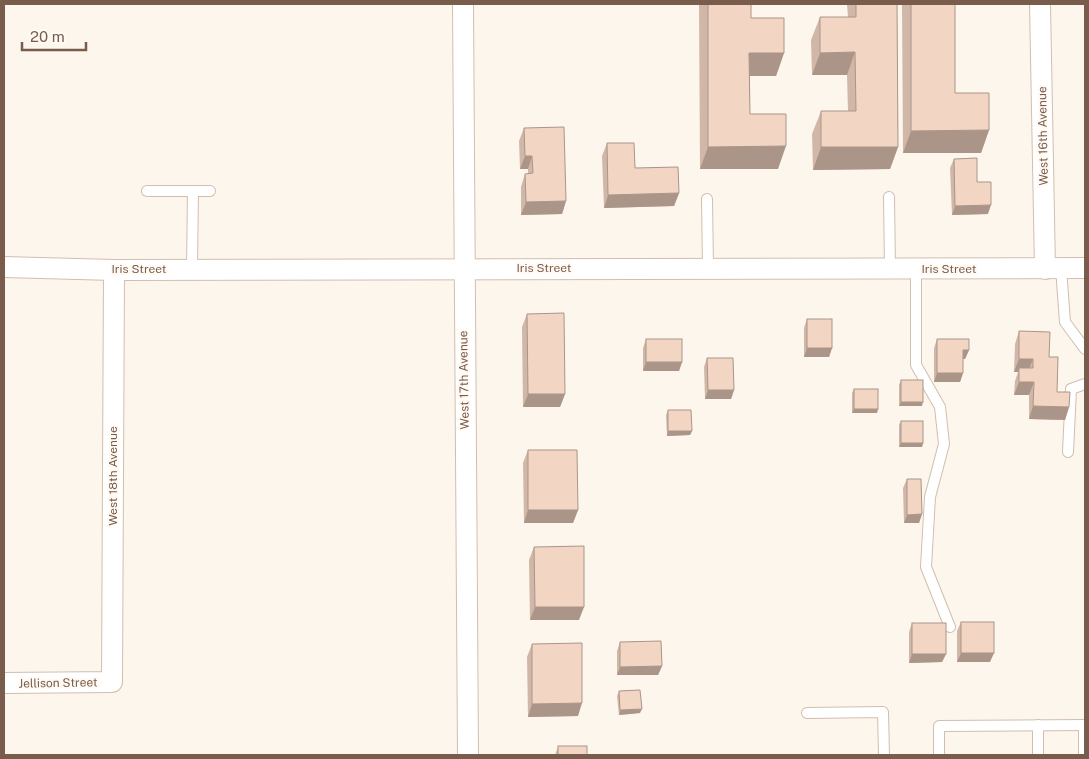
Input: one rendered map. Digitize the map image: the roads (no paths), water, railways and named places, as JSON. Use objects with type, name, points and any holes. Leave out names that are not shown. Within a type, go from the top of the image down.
[{"type":"street","name":"West 17th Avenue","points":[[463,4],[463,268],[468,755]]},
{"type":"street","name":"West 16th Avenue","points":[[1040,4],[1053,269]]},
{"type":"street","name":"Iris Street","points":[[4,267],[114,270],[1085,268]]},
{"type":"street","name":"West 18th Avenue","points":[[112,682],[114,270]]},
{"type":"street","name":"Jellison Street","points":[[4,683],[112,682]]},
{"type":"lane","points":[[146,191],[210,191]]},
{"type":"lane","points":[[192,269],[193,191]]},
{"type":"lane","points":[[889,197],[890,268]]},
{"type":"lane","points":[[707,199],[708,268]]},
{"type":"lane","points":[[916,268],[916,365],[940,408],[944,444],[930,498],[926,567],[950,627]]},
{"type":"lane","points":[[1053,269],[1065,322],[1085,349]]},
{"type":"lane","points":[[1068,452],[1071,389],[1085,384]]},
{"type":"lane","points":[[807,713],[883,712],[884,755]]},
{"type":"lane","points":[[1038,725],[1038,755]]},
{"type":"lane","points":[[939,755],[939,726],[1084,725],[1084,755]]}]
